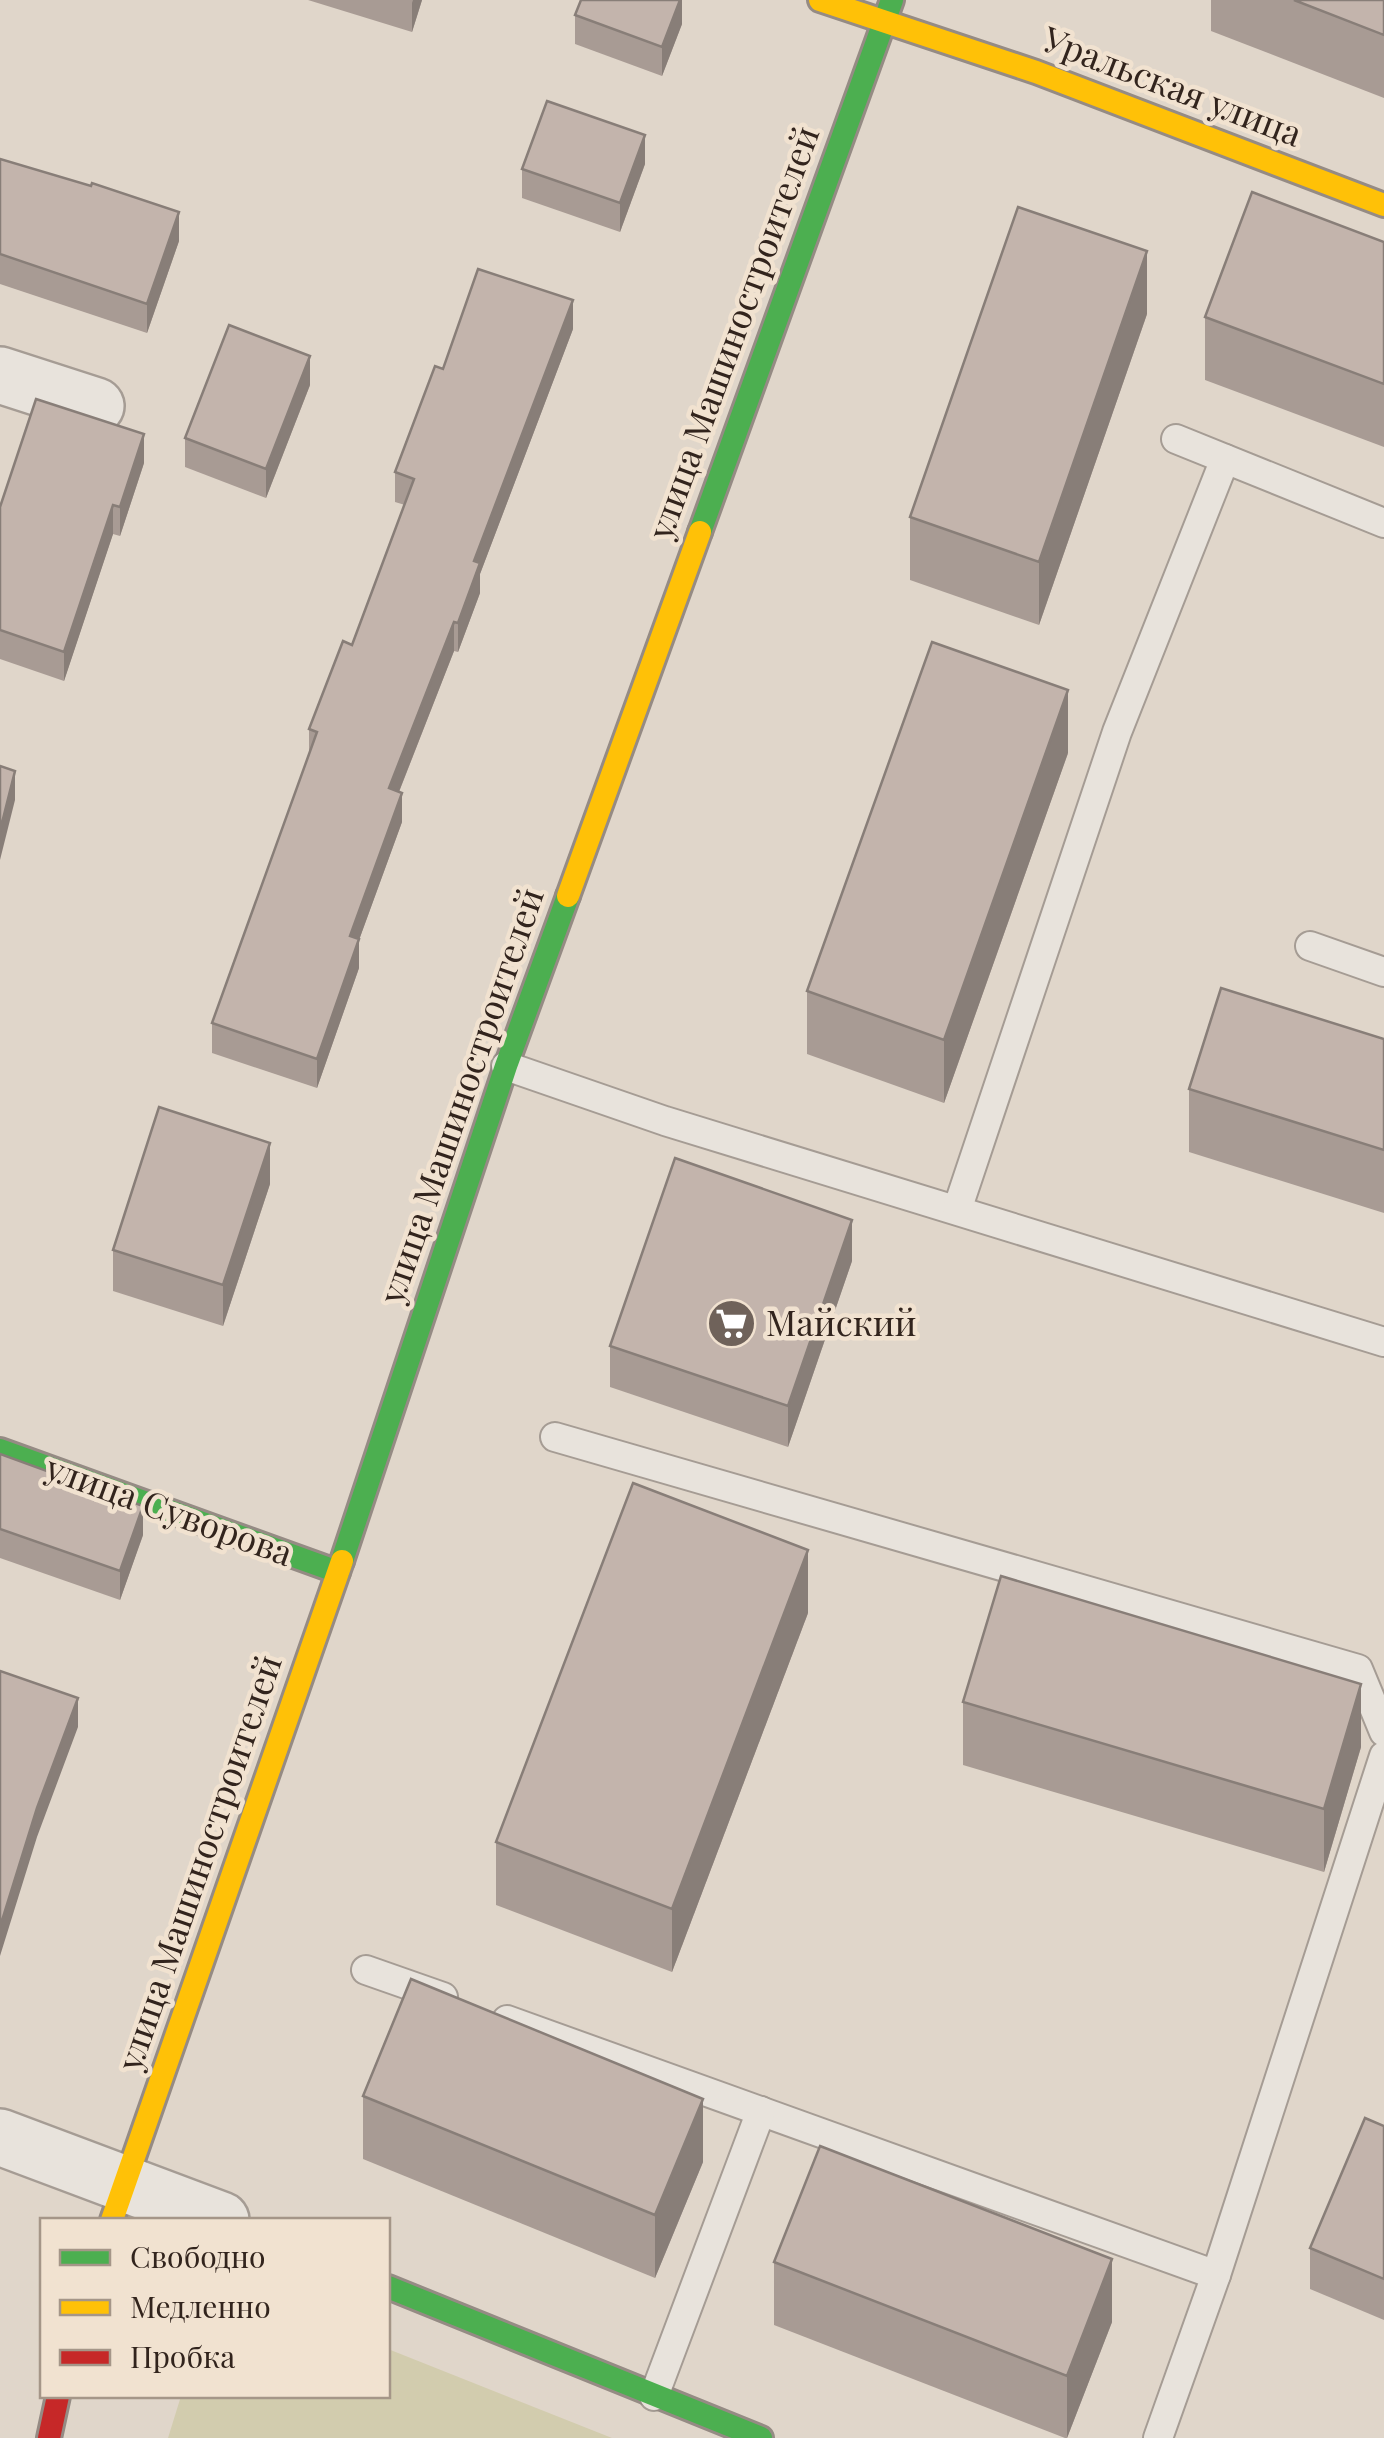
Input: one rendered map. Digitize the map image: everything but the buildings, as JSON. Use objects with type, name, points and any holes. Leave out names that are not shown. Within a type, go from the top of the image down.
[{"type":"street","name":"Уральская улица","points":[[820,0],[1036,72],[1384,205]]},
{"type":"street","name":"улица Машиностроителей","points":[[118,2203],[338,1572],[506,1066],[892,0]]},
{"type":"street","points":[[0,375],[96,406]]},
{"type":"street","name":"улица Суворова","points":[[0,1450],[338,1572]]},
{"type":"street","points":[[0,2137],[118,2203],[208,2218]]},
{"type":"street","points":[[390,2288],[761,2438]]},
{"type":"street","points":[[49,2438],[58,2398]]},
{"type":"lane","points":[[1176,439],[1384,523]]},
{"type":"lane","points":[[957,1210],[1117,732],[1224,459]]},
{"type":"lane","points":[[1310,946],[1384,972]]},
{"type":"lane","points":[[506,1066],[665,1122],[1384,1342]]},
{"type":"lane","points":[[555,1437],[1358,1669],[1384,1732]]},
{"type":"lane","points":[[1158,2438],[1216,2274],[1384,1756]]},
{"type":"lane","points":[[366,1970],[1216,2274]]},
{"type":"lane","points":[[654,2396],[761,2112]]},
{"type":"shaded area","points":[[390,2350],[612,2438],[168,2438],[180,2398],[390,2398]]},
{"type":"traffic: fast","points":[[700,532],[892,0]]},
{"type":"traffic: fast","points":[[342,1561],[506,1066],[568,896]]},
{"type":"traffic: fast","points":[[0,1450],[338,1572]]},
{"type":"traffic: fast","points":[[390,2288],[761,2438]]},
{"type":"traffic: slow","points":[[820,0],[1036,72],[1384,205]]},
{"type":"traffic: slow","points":[[568,896],[700,532]]},
{"type":"traffic: slow","points":[[113,2218],[342,1561]]},
{"type":"traffic: jam","points":[[49,2438],[58,2398]]},
{"type":"place","name":"Майский","points":[[731,1324]]}]
